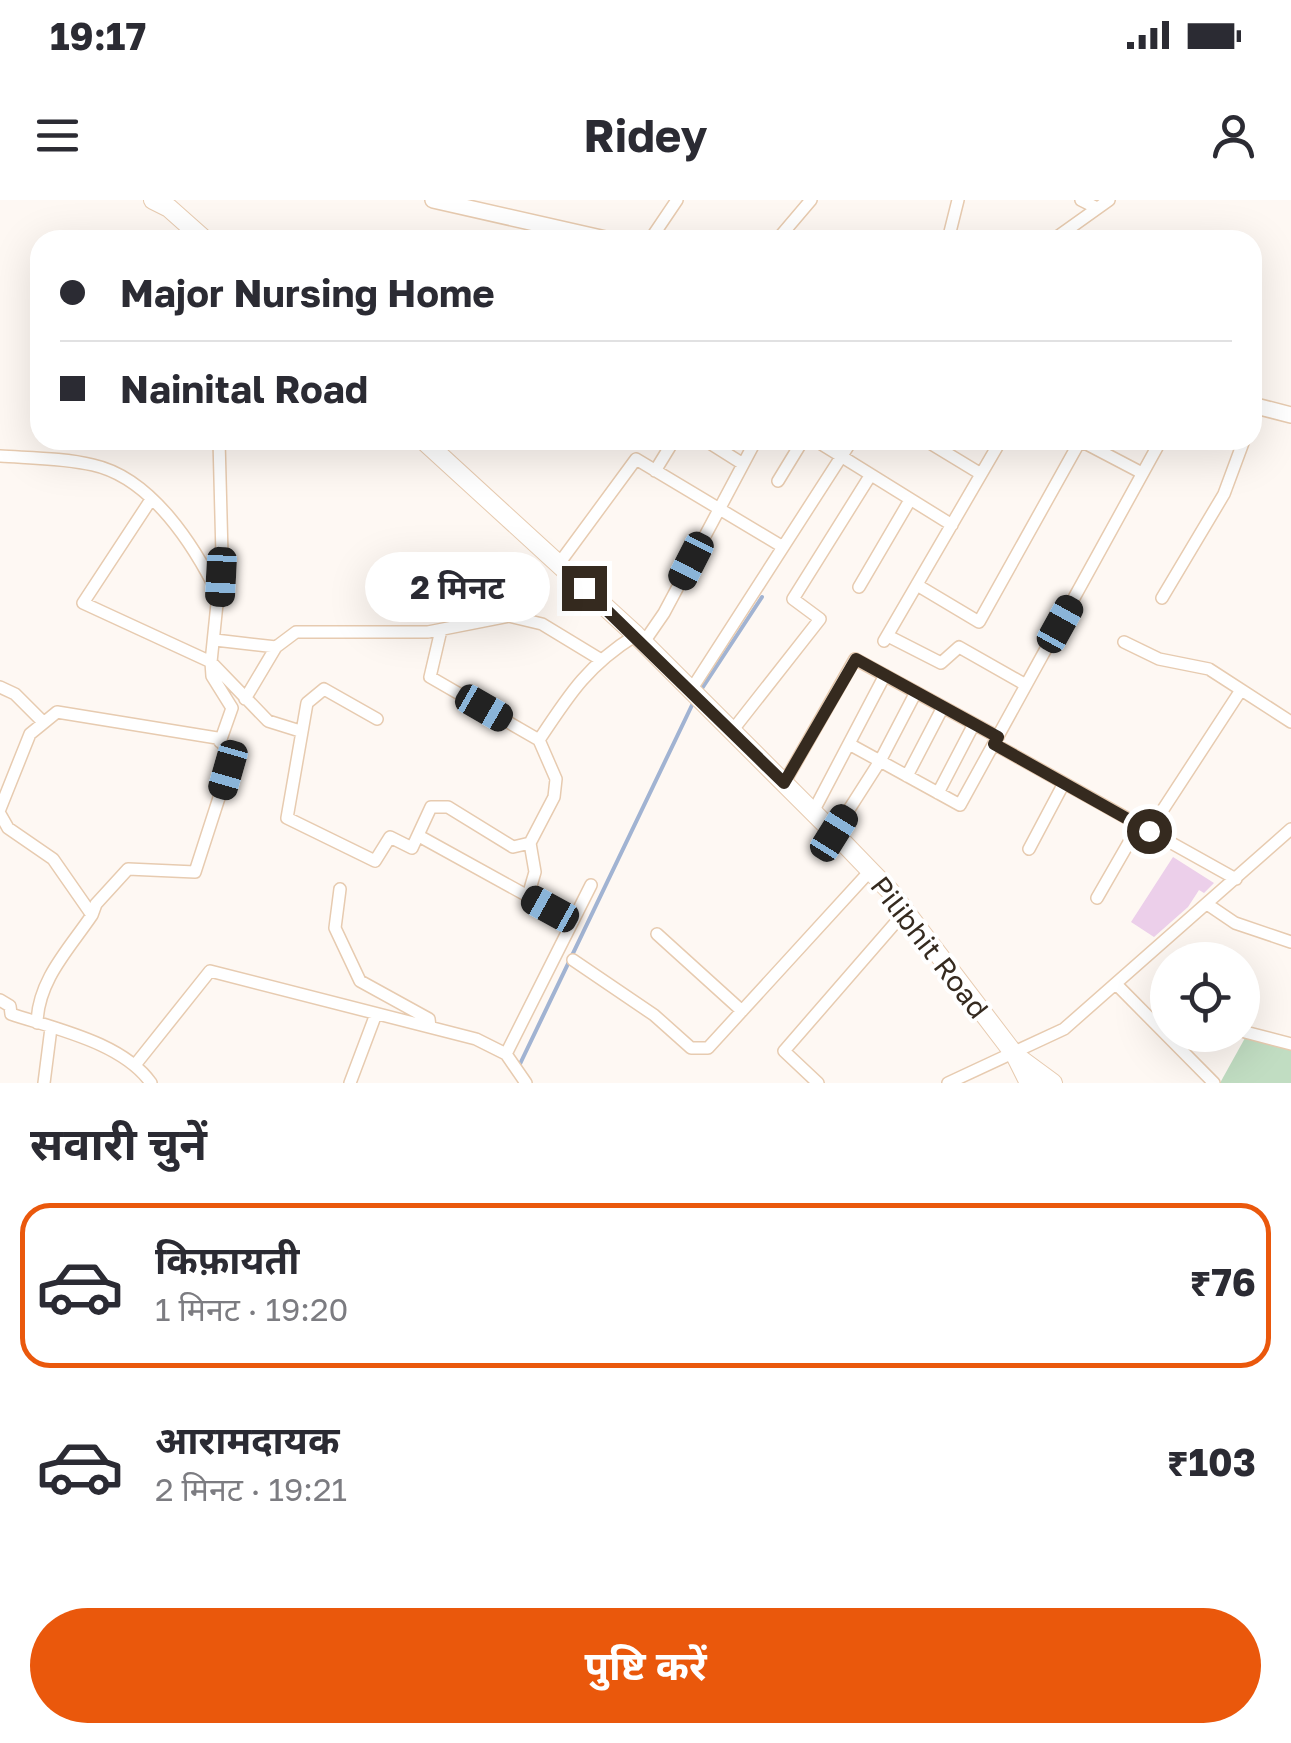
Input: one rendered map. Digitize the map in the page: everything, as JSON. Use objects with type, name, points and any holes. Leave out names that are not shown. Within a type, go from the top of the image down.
[{"type":"highway","points":[[153,200],[169,208],[194,230]]},
{"type":"highway","name":"Pilibhit Road","points":[[433,450],[640,638],[870,870],[1015,1054],[1029,1083]]},
{"type":"highway","points":[[1015,1054],[1053,1083]]},
{"type":"main road","points":[[433,200],[475,204],[572,230]]},
{"type":"main road","points":[[1262,411],[1291,415]]},
{"type":"street","points":[[657,230],[677,200]]},
{"type":"street","points":[[785,230],[810,200]]},
{"type":"street","points":[[950,230],[958,200]]},
{"type":"street","points":[[1082,200],[1103,204]]},
{"type":"street","points":[[1066,230],[1103,204]]},
{"type":"street","points":[[219,450],[220,598],[211,662],[212,676],[232,708],[220,742]]},
{"type":"street","points":[[655,470],[668,450]]},
{"type":"street","points":[[721,450],[743,464]]},
{"type":"street","points":[[540,740],[573,687],[598,658],[640,638],[664,613],[751,450]]},
{"type":"street","points":[[778,481],[797,450]]},
{"type":"street","points":[[829,450],[952,525]]},
{"type":"street","points":[[695,694],[846,450]]},
{"type":"street","points":[[941,450],[981,474]]},
{"type":"street","points":[[995,450],[886,638],[941,664],[959,647],[1026,685]]},
{"type":"street","points":[[917,585],[979,622],[1074,450]]},
{"type":"street","points":[[1098,450],[1142,473]]},
{"type":"street","points":[[849,744],[960,805],[1155,450]]},
{"type":"street","points":[[1162,598],[1224,494],[1240,450]]},
{"type":"street","points":[[0,456],[95,465],[117,475],[184,534],[220,598]]},
{"type":"street","points":[[558,565],[636,458],[784,547]]},
{"type":"street","points":[[732,731],[820,619],[792,599],[870,476]]},
{"type":"street","points":[[859,587],[910,500]]},
{"type":"street","points":[[150,501],[83,603],[211,662],[268,721],[300,731]]},
{"type":"street","points":[[245,698],[276,647],[296,632],[441,630],[509,616],[542,624],[598,658]]},
{"type":"street","points":[[441,630],[430,677],[540,740],[556,779],[554,797],[530,843],[535,872],[528,896]]},
{"type":"street","points":[[215,640],[276,647]]},
{"type":"street","points":[[1124,642],[1158,659],[1209,669],[1291,722]]},
{"type":"street","points":[[784,783],[856,659],[974,724],[1064,783],[1236,880]]},
{"type":"street","points":[[813,812],[885,675]]},
{"type":"street","points":[[0,687],[15,694],[42,721]]},
{"type":"street","points":[[377,720],[324,689],[307,704],[287,818],[376,861],[390,837],[412,848],[431,807],[448,807],[513,846],[530,843]]},
{"type":"street","points":[[1096,898],[1241,690]]},
{"type":"street","points":[[834,833],[880,761],[916,692]]},
{"type":"street","points":[[907,776],[944,707]]},
{"type":"street","points":[[37,1023],[38,999],[46,982],[92,915],[96,904],[128,869],[196,872],[228,770],[228,750],[220,742],[57,712],[30,734],[0,811],[8,828],[52,858],[92,915]]},
{"type":"street","points":[[938,793],[974,724]]},
{"type":"street","points":[[1029,849],[1064,783]]},
{"type":"street","points":[[948,1083],[1064,1029],[1236,880],[1285,843],[1291,829]]},
{"type":"street","points":[[420,836],[573,921]]},
{"type":"street","points":[[572,960],[654,1015],[691,1048],[708,1048],[870,870]]},
{"type":"street","points":[[510,1058],[590,886]]},
{"type":"street","points":[[340,890],[335,928],[360,981],[429,1019],[430,1027]]},
{"type":"street","points":[[1208,904],[1235,922],[1291,942]]},
{"type":"street","points":[[818,1083],[784,1052],[903,914]]},
{"type":"street","points":[[657,934],[742,1011]]},
{"type":"street","points":[[136,1065],[210,971],[476,1038],[510,1058],[524,1078]]},
{"type":"street","points":[[1117,986],[1214,1083]]},
{"type":"street","points":[[0,1000],[10,1006],[11,1014],[136,1065],[151,1083]]},
{"type":"street","points":[[350,1083],[376,1014]]},
{"type":"street","points":[[44,1083],[51,1028]]},
{"type":"street","points":[[1260,1036],[1291,1044]]},
{"type":"green space","points":[[1260,1042],[1291,1050],[1291,1083],[1220,1083],[1237,1052],[1260,1052]]},
{"type":"building","points":[[1173,857],[1214,883],[1204,893],[1199,890],[1188,907],[1154,937],[1131,922]]},
{"type":"waterway","points":[[699,693],[762,597]]},
{"type":"waterway","points":[[519,1066],[694,701]]},
{"type":"route","points":[[584,588],[784,783],[856,659],[998,737],[994,744],[1149,831]]}]
